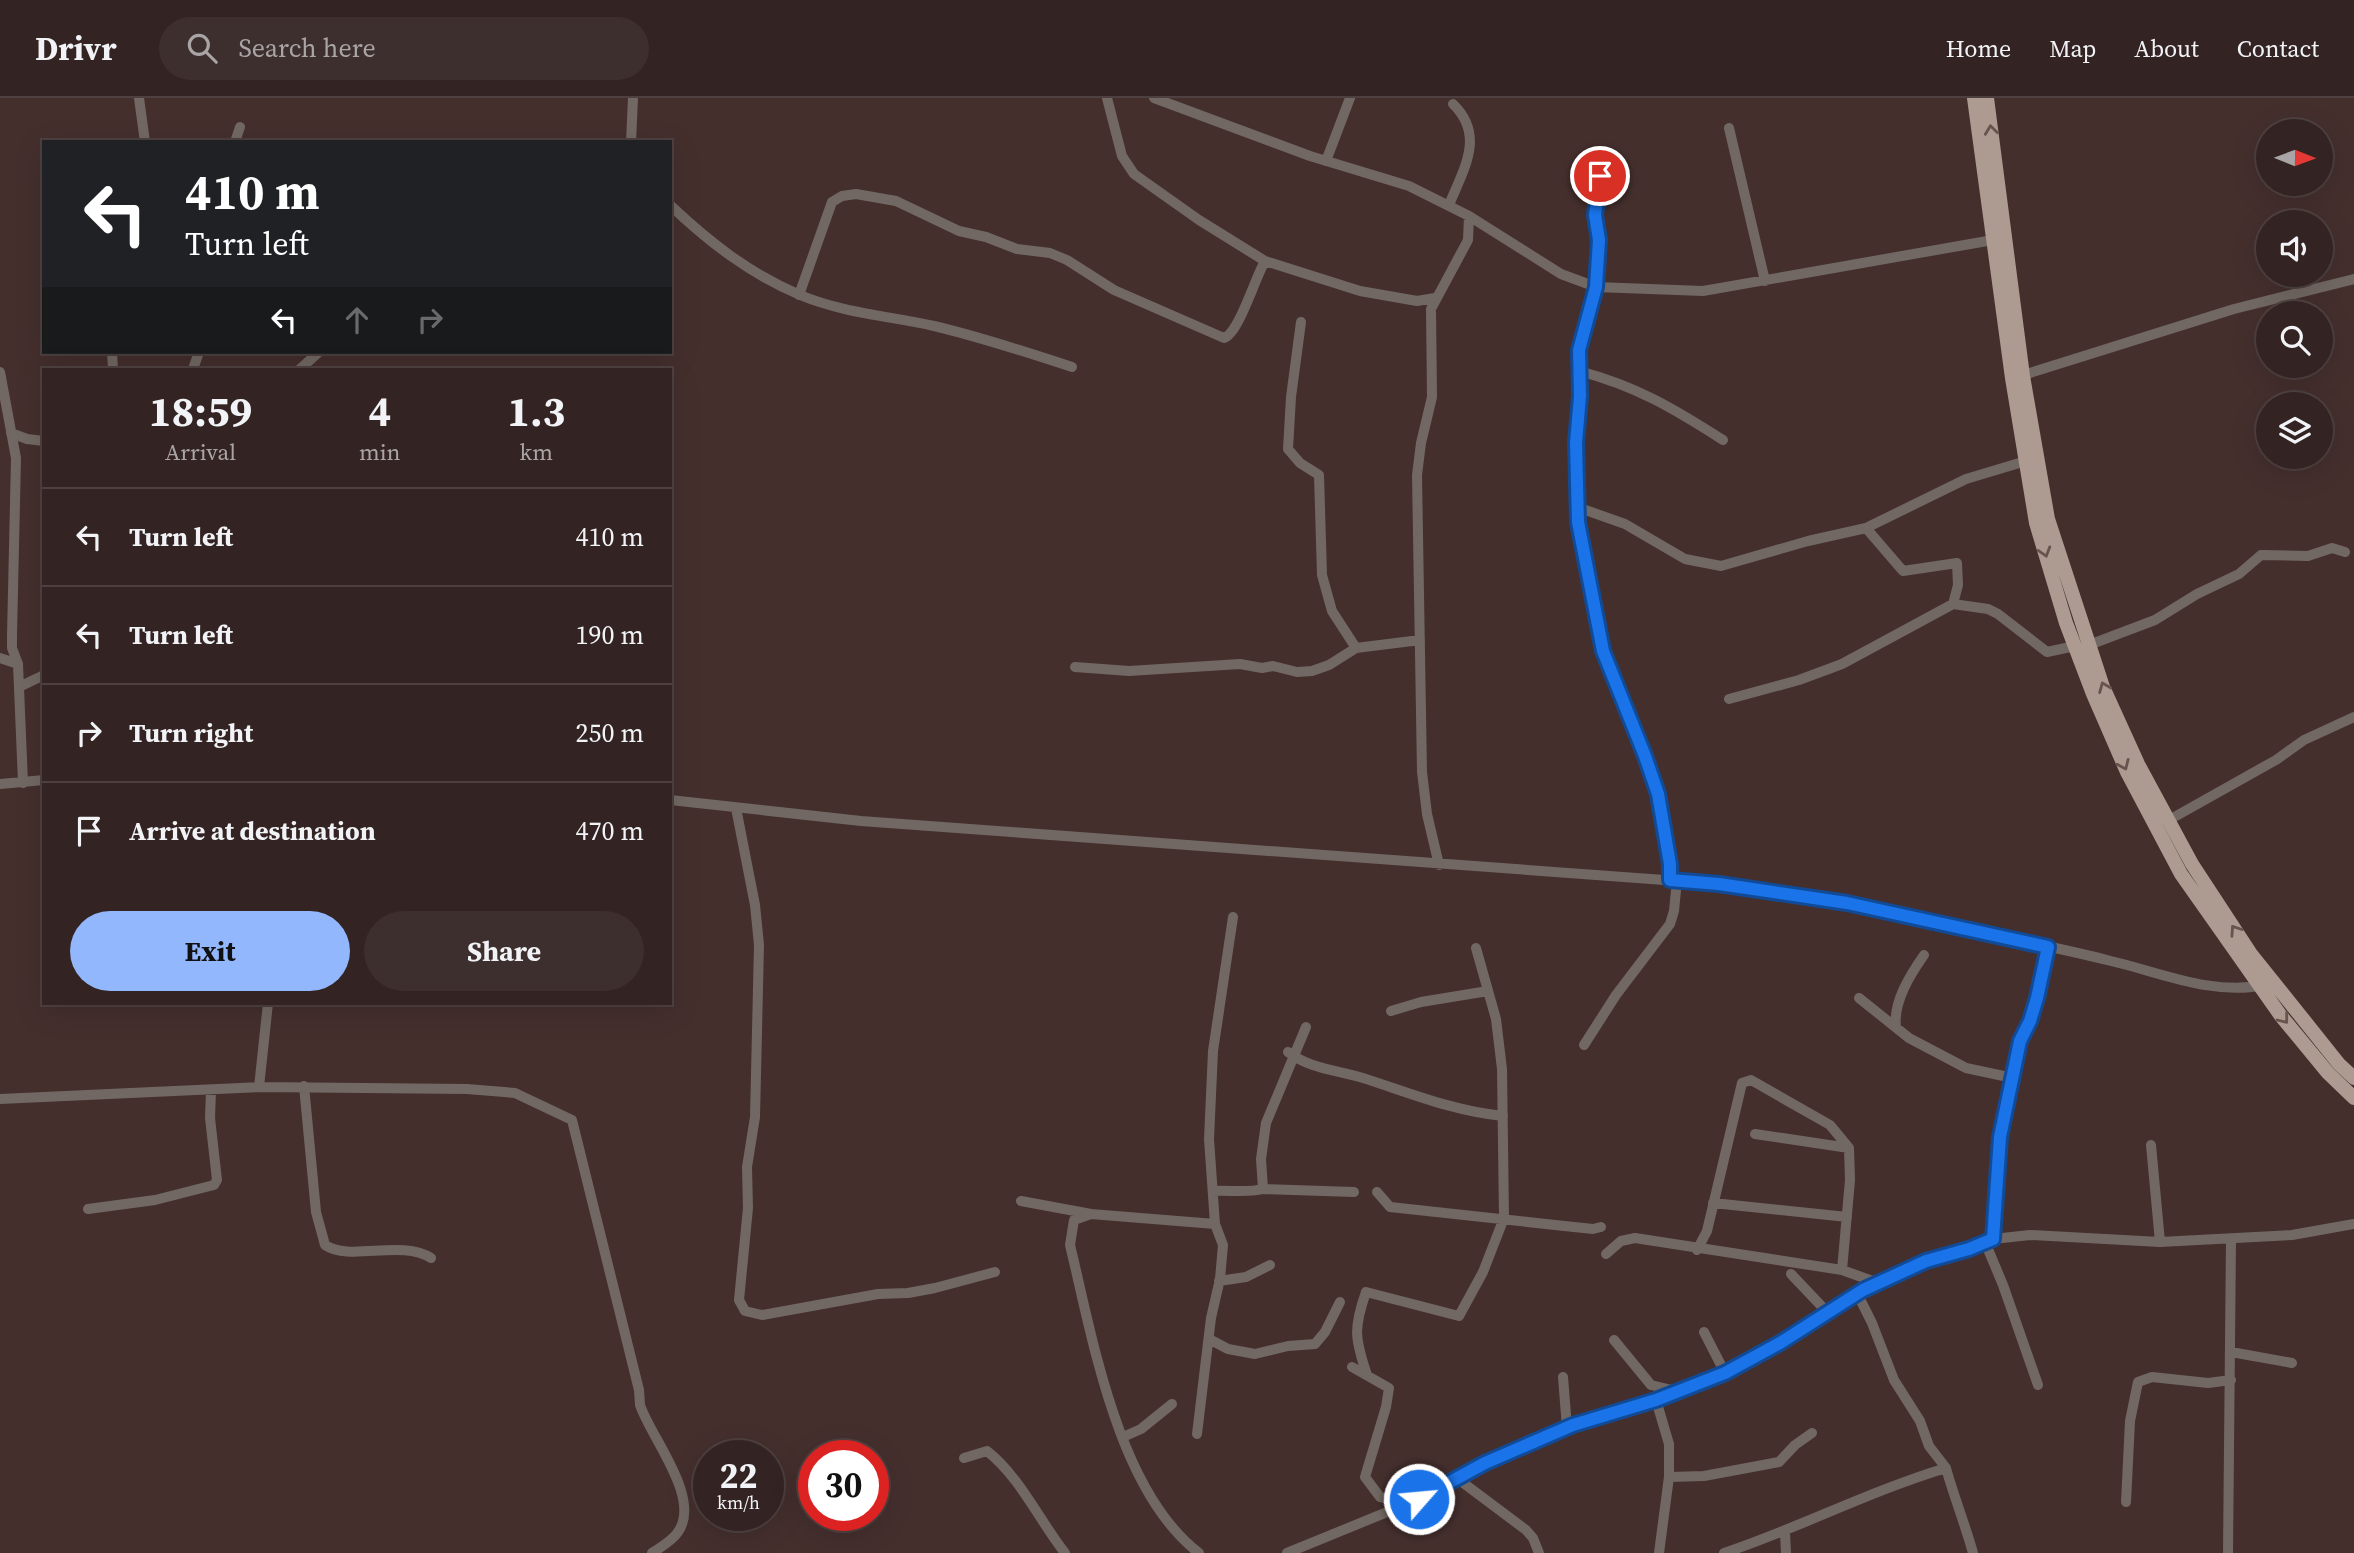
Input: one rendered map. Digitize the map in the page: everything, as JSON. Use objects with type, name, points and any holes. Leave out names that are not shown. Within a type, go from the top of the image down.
[{"type":"main road","points":[[1974,98],[1993,240],[2017,377],[2048,519],[2082,645],[2138,764],[2192,864],[2266,984],[2354,1078]]},
{"type":"main road","points":[[1987,98],[2026,461],[2036,523],[2126,772],[2181,874],[2266,984],[2328,1073],[2354,1098]]},
{"type":"street","points":[[139,98],[145,140]]},
{"type":"street","points":[[631,140],[633,98]]},
{"type":"street","points":[[1107,98],[1122,156],[1134,174],[1199,220],[1265,261],[1337,286],[1417,301],[1435,298]]},
{"type":"street","points":[[1154,98],[1326,161],[1409,186],[1469,216],[1562,274],[1596,287],[1703,291],[1993,240]]},
{"type":"street","points":[[1326,161],[1350,98]]},
{"type":"street","points":[[1448,205],[1467,161],[1470,145],[1467,122],[1453,104]]},
{"type":"street","points":[[236,140],[240,127]]},
{"type":"street","points":[[1729,128],[1766,281]]},
{"type":"street","points":[[1584,1045],[1616,995],[1670,924],[1674,911],[1674,880],[1658,794],[1603,651],[1578,522],[1579,371],[1582,337],[1596,287],[1599,240],[1595,215],[1600,176]]},
{"type":"street","points":[[799,295],[832,202],[842,196],[856,194],[896,201],[959,231],[986,237],[1017,249],[1050,253],[1114,290],[1224,338],[1231,336],[1237,326],[1253,282],[1265,261]]},
{"type":"street","points":[[672,207],[726,253],[752,271],[799,295],[841,310],[984,338],[1072,367]]},
{"type":"street","points":[[1439,865],[1427,814],[1422,772],[1417,475],[1421,443],[1432,397],[1431,311],[1435,298],[1468,240],[1469,216]]},
{"type":"street","points":[[1468,240],[1491,230]]},
{"type":"street","points":[[2017,377],[2234,309],[2354,279]]},
{"type":"street","points":[[1417,301],[1431,311]]},
{"type":"street","points":[[1301,322],[1296,344],[1288,449],[1300,463],[1319,475],[1322,575],[1332,611],[1356,648]]},
{"type":"street","points":[[301,368],[318,354]]},
{"type":"street","points":[[1579,371],[1617,381],[1651,395],[1723,440]]},
{"type":"street","points":[[0,372],[15,448],[12,649],[18,664],[23,783]]},
{"type":"street","points":[[12,433],[42,441]]},
{"type":"street","points":[[15,448],[27,439]]},
{"type":"street","points":[[1577,507],[1625,524],[1685,559],[1721,566],[1808,541],[1866,528],[1966,479],[2026,461]]},
{"type":"street","points":[[1729,699],[1799,680],[1842,664],[1950,608],[1958,585],[1957,563],[1903,571],[1866,528]]},
{"type":"street","points":[[1953,604],[1988,609],[1998,614],[2047,652],[2082,645],[2155,620],[2197,594],[2239,574],[2261,555],[2308,556],[2332,548],[2345,552]]},
{"type":"street","points":[[1075,667],[1129,671],[1240,664],[1262,668],[1273,666],[1297,672],[1312,671],[1329,665],[1356,648],[1398,645],[1420,640]]},
{"type":"street","points":[[0,656],[12,649]]},
{"type":"street","points":[[0,656],[18,664]]},
{"type":"street","points":[[19,687],[42,676]]},
{"type":"street","points":[[2169,820],[2276,760],[2304,740],[2354,718]]},
{"type":"street","points":[[0,784],[42,780]]},
{"type":"street","points":[[672,800],[861,821],[1674,880],[1847,903],[2109,960],[2175,979],[2219,986],[2266,984]]},
{"type":"street","points":[[736,808],[755,905],[759,945],[755,1117],[747,1167],[748,1208],[739,1285],[739,1300],[743,1309],[750,1314],[762,1315],[878,1294],[908,1293],[995,1272]]},
{"type":"street","points":[[1197,1434],[1223,1245],[1215,1224],[1209,1139],[1213,1051],[1233,917]]},
{"type":"street","points":[[1367,1375],[1356,1342],[1360,1310],[1366,1292],[1459,1316],[1483,1272],[1504,1219],[1502,1069],[1496,1019],[1476,947]]},
{"type":"street","points":[[2038,1385],[1989,1240],[2000,1137],[2020,1041],[2037,998],[2048,947]]},
{"type":"street","points":[[1896,1027],[1895,1019],[1901,997],[1924,955]]},
{"type":"street","points":[[1391,1011],[1421,1002],[1488,991]]},
{"type":"street","points":[[1859,998],[1909,1038],[1966,1068],[2013,1079]]},
{"type":"street","points":[[259,1087],[268,1005]]},
{"type":"street","points":[[1263,1189],[1261,1159],[1266,1123],[1291,1054],[1306,1027]]},
{"type":"street","points":[[1291,1054],[1318,1068],[1348,1073],[1468,1112],[1503,1116]]},
{"type":"street","points":[[1697,1250],[1707,1231],[1742,1083],[1745,1081],[1758,1083],[1830,1125],[1849,1148],[1851,1165],[1842,1270]]},
{"type":"street","points":[[304,1086],[316,1212],[326,1245],[345,1250],[404,1250],[431,1258]]},
{"type":"street","points":[[0,1099],[304,1086],[498,1091],[514,1093],[572,1120],[639,1390],[640,1405],[681,1487],[682,1515],[678,1532],[652,1553]]},
{"type":"street","points":[[88,1209],[155,1200],[214,1185],[217,1180],[210,1118],[211,1091]]},
{"type":"street","points":[[1755,1134],[1849,1148]]},
{"type":"street","points":[[2151,1145],[2160,1242]]},
{"type":"street","points":[[1213,1191],[1250,1192],[1263,1189],[1354,1192]]},
{"type":"street","points":[[1377,1192],[1390,1207],[1601,1227]]},
{"type":"street","points":[[1021,1201],[1091,1214],[1215,1224]]},
{"type":"street","points":[[1713,1203],[1847,1217]]},
{"type":"street","points":[[1091,1214],[1074,1220],[1070,1245],[1107,1396],[1139,1478],[1161,1514],[1185,1542],[1199,1553]]},
{"type":"street","points":[[1287,1553],[1302,1550],[1409,1503],[1485,1463],[1567,1428],[1656,1400],[1725,1373],[1857,1295],[1926,1261],[1989,1240],[2041,1235],[2160,1242],[2231,1239],[2292,1235],[2354,1224]]},
{"type":"street","points":[[1606,1254],[1620,1241],[1635,1238],[1697,1250],[1842,1270],[1881,1284]]},
{"type":"street","points":[[2228,1553],[2231,1239]]},
{"type":"street","points":[[1219,1281],[1247,1277],[1270,1265]]},
{"type":"street","points":[[1791,1274],[1828,1312]]},
{"type":"street","points":[[1857,1295],[1872,1323],[1894,1380],[1920,1421],[1929,1446],[1946,1468],[1973,1553]]},
{"type":"street","points":[[1209,1339],[1228,1349],[1255,1354],[1287,1346],[1315,1344],[1325,1332],[1340,1303]]},
{"type":"street","points":[[1704,1332],[1725,1373]]},
{"type":"street","points":[[1614,1340],[1651,1385],[1676,1391]]},
{"type":"street","points":[[2231,1352],[2292,1363]]},
{"type":"street","points":[[1352,1367],[1389,1388],[1365,1477],[1380,1497],[1409,1503]]},
{"type":"street","points":[[1563,1377],[1567,1428]]},
{"type":"street","points":[[2126,1502],[2130,1421],[2137,1382],[2152,1377],[2208,1383],[2231,1380]]},
{"type":"street","points":[[1656,1400],[1669,1444],[1670,1477],[1659,1553]]},
{"type":"street","points":[[1123,1437],[1141,1429],[1172,1404]]},
{"type":"street","points":[[1670,1477],[1704,1476],[1779,1462],[1795,1444],[1812,1433]]},
{"type":"street","points":[[964,1458],[987,1451],[994,1457],[1026,1496],[1065,1553]]},
{"type":"street","points":[[1724,1553],[1754,1540],[1785,1532],[1902,1482],[1946,1468]]},
{"type":"street","points":[[1458,1479],[1526,1530],[1534,1538],[1539,1553]]},
{"type":"street","points":[[1785,1532],[1786,1553]]},
{"type":"route","points":[[1419,1499],[1485,1463],[1573,1425],[1656,1400],[1725,1373],[1780,1343],[1863,1290],[1926,1261],[1993,1239],[2000,1137],[2020,1041],[2037,998],[2048,947],[1847,903],[1719,884],[1670,880],[1670,864],[1658,794],[1625,702],[1603,651],[1578,522],[1576,443],[1580,396],[1579,350],[1596,287],[1599,240],[1595,215],[1600,176]]}]
